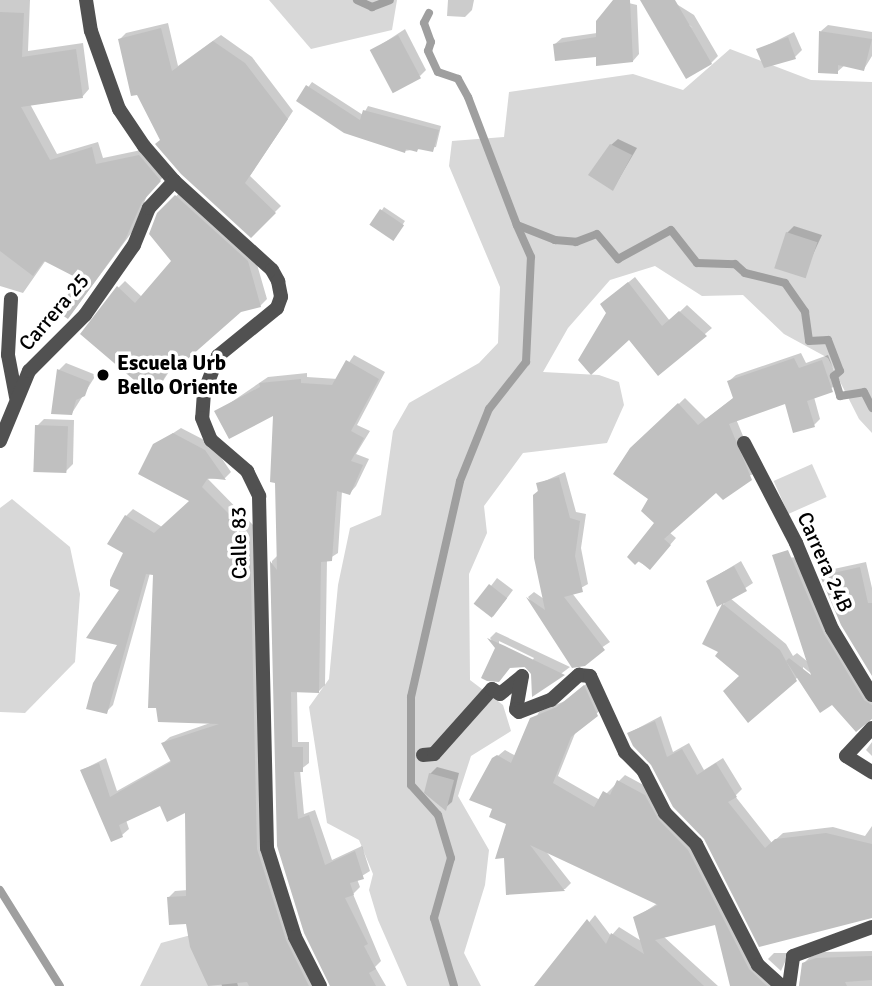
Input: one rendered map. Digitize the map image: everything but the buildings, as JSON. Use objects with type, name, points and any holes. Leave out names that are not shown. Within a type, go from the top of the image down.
[{"type":"street","name":"Calle 83","points":[[86,0],[91,30],[120,109],[174,181],[272,270],[281,297],[277,308],[218,356],[204,392],[202,418],[211,440],[247,471],[259,495],[267,848],[295,937],[320,986]]},
{"type":"street","name":"Carrera 25","points":[[0,442],[16,397],[29,371],[85,315],[134,245],[149,208],[174,181]]},
{"type":"street","points":[[11,299],[8,355],[16,397]]},
{"type":"street","name":"Carrera 24B","points":[[744,443],[796,542],[832,629],[872,695]]},
{"type":"street","points":[[423,755],[434,754],[492,689],[500,694],[522,676],[516,709],[519,712],[551,700],[579,675],[590,676],[625,752],[643,770],[665,813],[696,844],[758,965],[781,986]]},
{"type":"street","points":[[872,728],[846,756],[872,772]]},
{"type":"street","points":[[789,986],[793,956],[872,927]]},
{"type":"shaded area","points":[[269,0],[397,0],[392,30],[311,49]]},
{"type":"shaded area","points":[[730,49],[811,80],[872,82],[872,433],[859,419],[828,358],[784,334],[743,295],[702,296],[655,266],[610,280],[568,328],[543,372],[599,375],[619,382],[624,405],[607,443],[523,453],[484,506],[487,533],[469,574],[470,680],[503,705],[511,731],[471,756],[458,796],[489,850],[485,885],[464,953],[481,986],[407,986],[378,920],[369,890],[373,874],[359,840],[327,823],[309,707],[329,679],[338,585],[350,528],[381,515],[393,431],[409,403],[479,363],[498,343],[500,287],[449,166],[452,141],[504,137],[509,92],[633,74],[683,90]]},
{"type":"shaded area","points":[[812,464],[827,497],[788,514],[774,481]]},
{"type":"shaded area","points":[[12,499],[70,547],[80,594],[75,662],[25,713],[0,712],[0,508]]},
{"type":"shaded area","points":[[221,927],[238,986],[140,986],[161,943]]},
{"type":"waterway","points":[[357,0],[372,7],[390,0]]},
{"type":"waterway","points":[[429,13],[424,23],[431,42],[428,51],[438,72],[458,79],[468,97],[517,225],[555,240],[576,242],[597,234],[618,259],[671,230],[697,263],[735,264],[745,273],[785,283],[805,312],[809,341],[828,340],[840,371],[834,376],[840,396],[864,392],[872,408]]},
{"type":"waterway","points":[[454,986],[434,918],[451,858],[438,815],[411,785],[411,697],[460,481],[489,409],[526,362],[531,257],[517,225]]},
{"type":"waterway","points":[[0,890],[60,986]]},
{"type":"place","name":"Escuela Urb Bello Oriente","points":[[103,375]]}]
